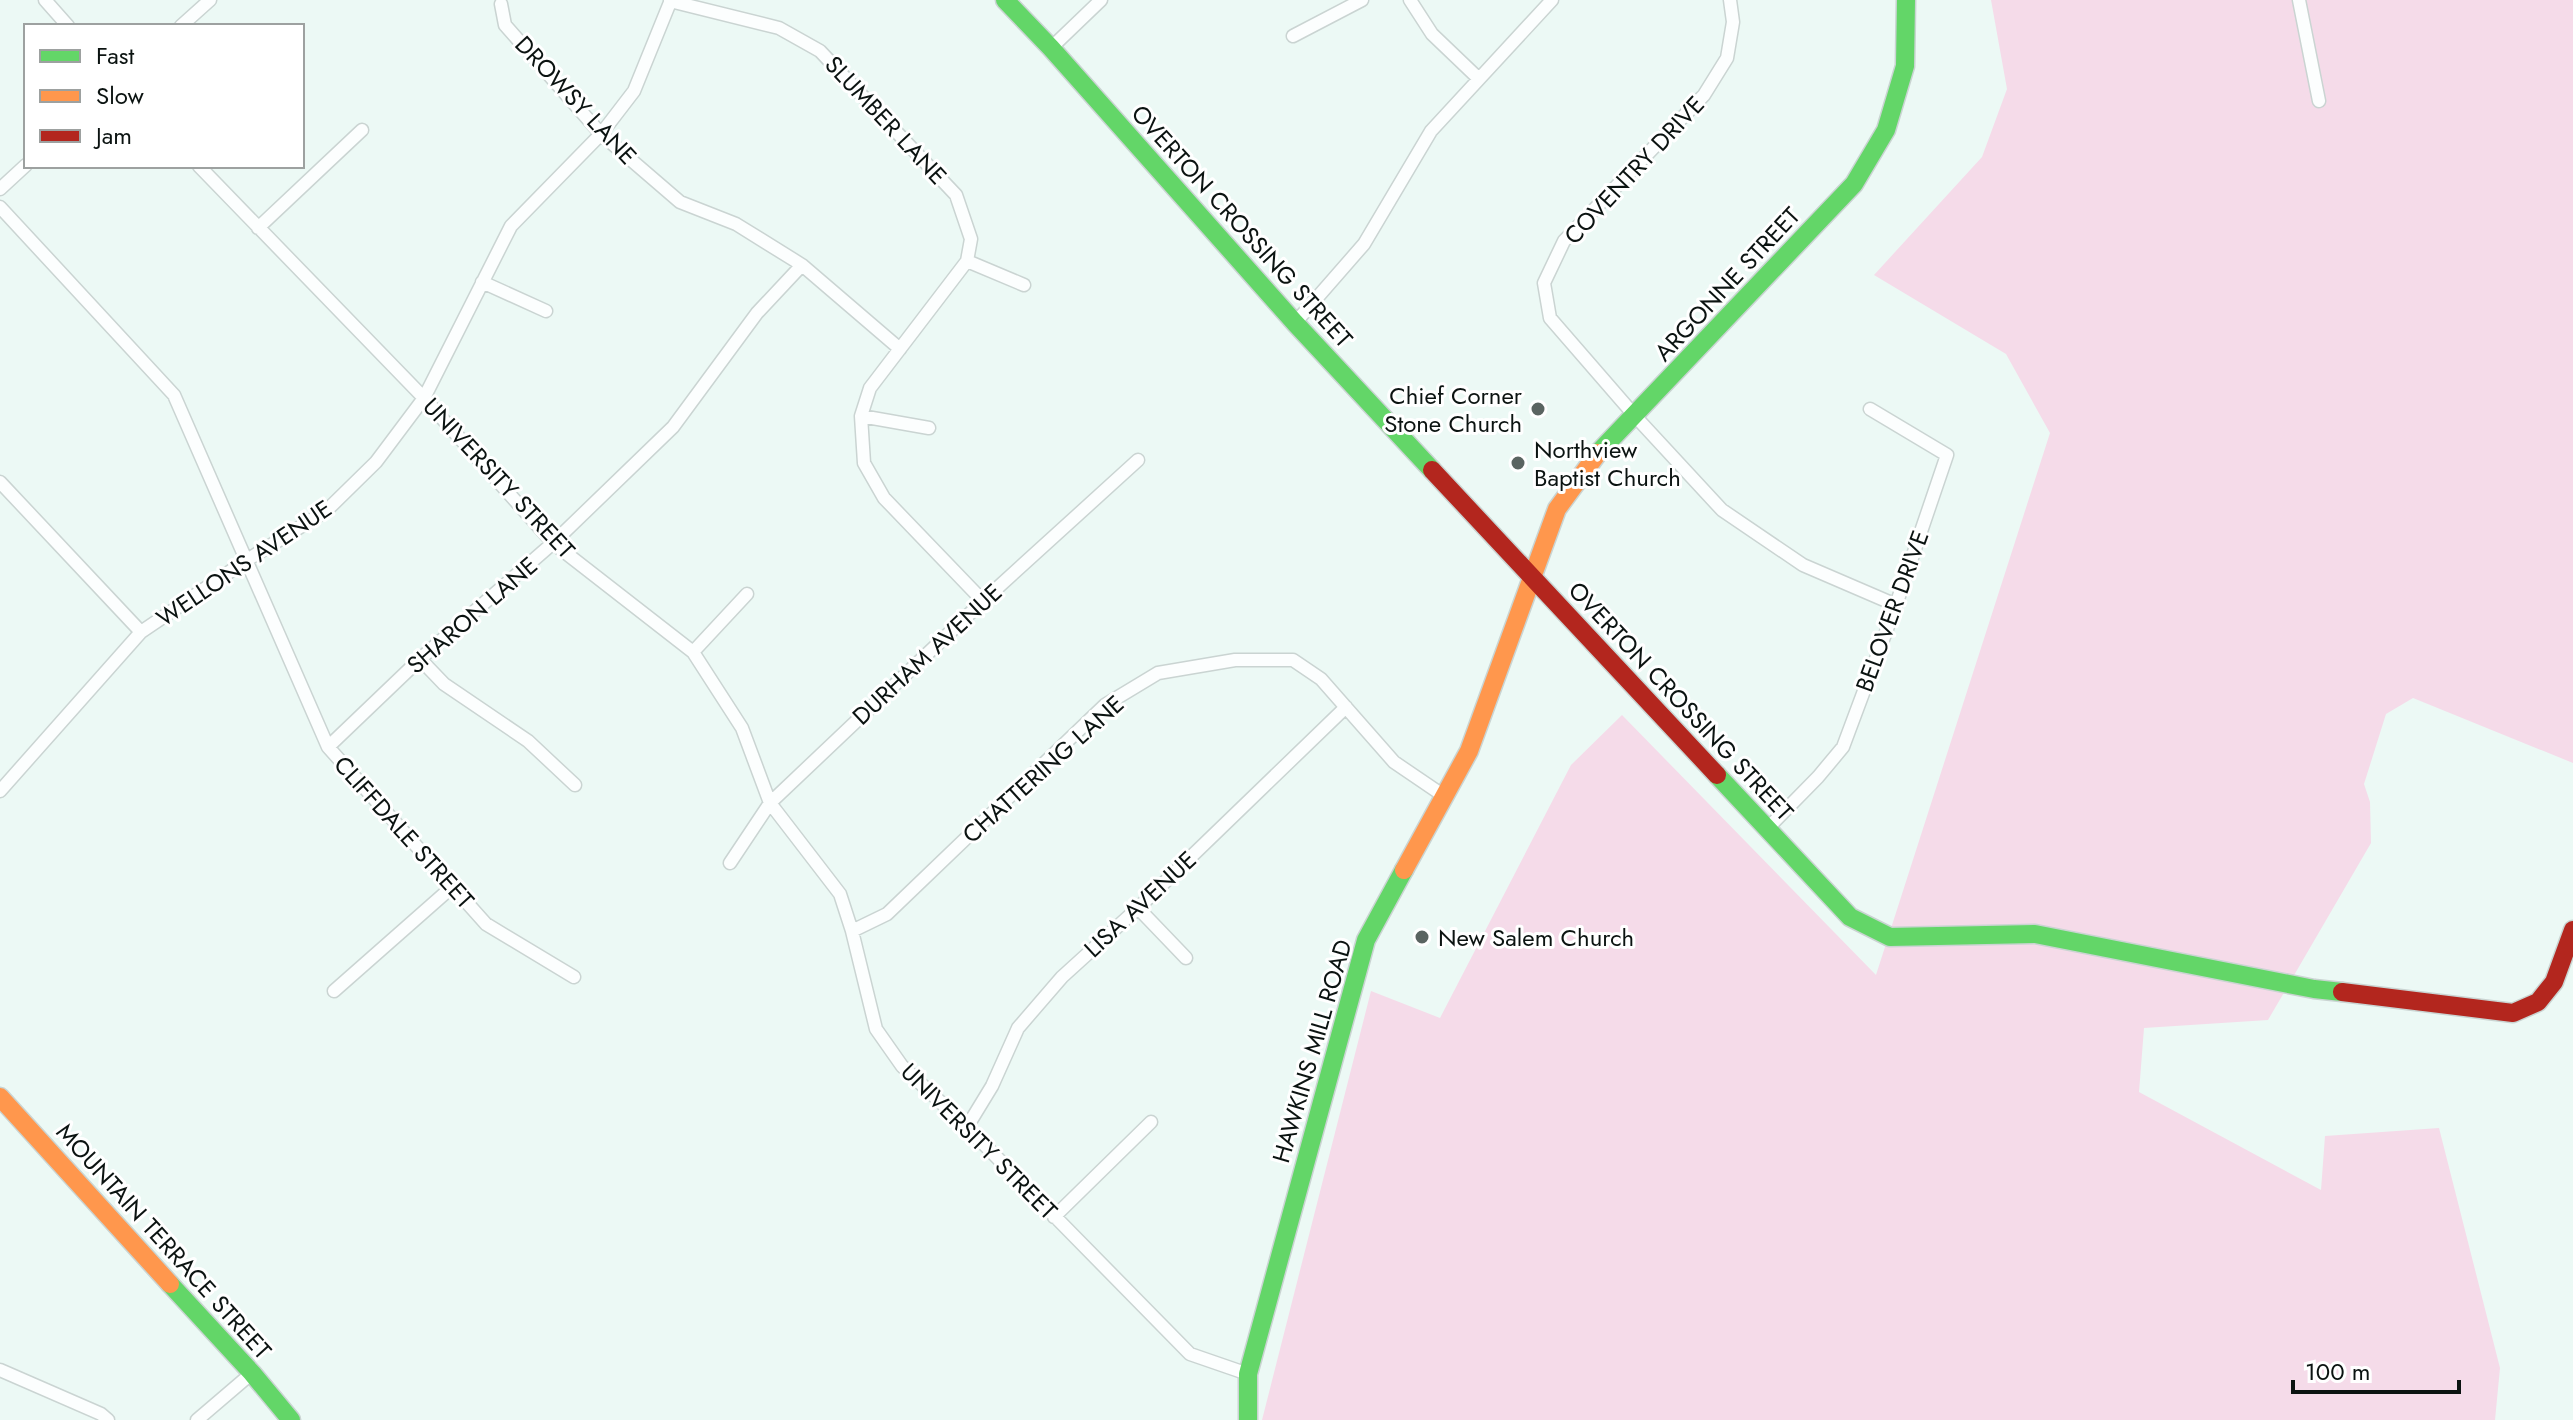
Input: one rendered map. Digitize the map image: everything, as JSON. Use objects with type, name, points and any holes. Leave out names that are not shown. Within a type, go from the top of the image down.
[{"type":"street","points":[[45,0],[66,24]]},
{"type":"street","points":[[183,24],[210,0]]},
{"type":"street","name":"WELLONS AVENUE","points":[[0,791],[141,632],[326,511],[376,462],[424,398],[511,226],[601,134],[634,91],[670,0]]},
{"type":"street","name":"SLUMBER LANE","points":[[670,0],[779,28],[820,51],[956,195],[971,239],[967,261]]},
{"type":"street","name":"OVERTON CROSSING STREET","points":[[1005,0],[1295,323],[1850,917],[1890,937],[2035,934],[2314,989],[2513,1013],[2538,1002],[2554,982],[2573,930]]},
{"type":"street","points":[[1051,48],[1101,0]]},
{"type":"street","points":[[1293,36],[1362,0]]},
{"type":"street","points":[[1410,0],[1432,34],[1478,78]]},
{"type":"street","points":[[1295,323],[1364,244],[1431,131],[1552,0]]},
{"type":"street","name":"COVENTRY DRIVE","points":[[1730,0],[1733,22],[1727,58],[1704,95],[1564,241],[1544,283],[1550,318],[1722,510],[1803,565],[1896,605]]},
{"type":"street","name":"ARGONNE STREET","points":[[1533,580],[1557,509],[1595,456],[1854,184],[1886,130],[1905,66],[1906,0]]},
{"type":"street","points":[[2299,0],[2319,101]]},
{"type":"street","name":"DROWSY LANE","points":[[501,4],[505,25],[601,134],[680,202],[736,224],[802,265],[900,349]]},
{"type":"street","points":[[258,228],[362,130]]},
{"type":"street","points":[[0,189],[24,167]]},
{"type":"street","name":"UNIVERSITY STREET","points":[[201,168],[424,398],[553,543],[693,652],[742,728],[770,803],[840,894],[876,1029],[902,1066],[967,1127],[1190,1354],[1248,1374]]},
{"type":"street","name":"CLIFFDALE STREET","points":[[0,207],[174,395],[328,747],[486,924],[574,977]]},
{"type":"street","points":[[983,601],[884,498],[864,463],[861,416],[870,388],[967,261],[1024,285]]},
{"type":"street","name":"SHARON LANE","points":[[328,747],[420,659],[553,543],[673,427],[757,313],[802,265]]},
{"type":"street","points":[[482,282],[546,311]]},
{"type":"street","name":"BELOVER DRIVE","points":[[1768,828],[1843,747],[1947,455],[1870,409]]},
{"type":"street","points":[[861,416],[929,428]]},
{"type":"street","name":"DURHAM AVENUE","points":[[730,863],[770,803],[983,601],[1138,460]]},
{"type":"street","points":[[2,488],[141,632]]},
{"type":"street","name":"HAWKINS MILL ROAD","points":[[1248,1420],[1248,1374],[1366,940],[1469,751],[1533,580]]},
{"type":"street","points":[[693,652],[747,594]]},
{"type":"street","points":[[420,659],[444,684],[528,741],[575,785]]},
{"type":"street","name":"CHATTERING LANE","points":[[852,931],[887,914],[1105,705],[1158,673],[1235,660],[1293,660],[1321,679],[1394,762],[1444,796]]},
{"type":"street","name":"LISA AVENUE","points":[[967,1127],[992,1086],[1018,1028],[1062,977],[1346,707]]},
{"type":"street","points":[[334,991],[452,887]]},
{"type":"street","points":[[1138,908],[1186,958]]},
{"type":"street","name":"MOUNTAIN TERRACE STREET","points":[[0,1097],[252,1373],[291,1420]]},
{"type":"street","points":[[1054,1217],[1151,1122]]},
{"type":"street","points":[[0,1370],[101,1414],[108,1420]]},
{"type":"street","points":[[197,1420],[252,1373]]},
{"type":"shaded area","points":[[1991,0],[2573,0],[2573,763],[2413,698],[2386,714],[2364,784],[2370,802],[2371,843],[2268,1020],[2144,1028],[2139,1092],[2321,1190],[2325,1136],[2439,1128],[2500,1368],[2495,1420],[1262,1420],[1371,991],[1440,1018],[1571,765],[1622,715],[1876,975],[2050,433],[2006,354],[1874,275],[1982,157],[2007,89]]},
{"type":"traffic: fast","points":[[1005,0],[1295,323],[1432,470]]},
{"type":"traffic: fast","points":[[1598,453],[1854,184],[1886,130],[1905,66],[1906,0]]},
{"type":"traffic: fast","points":[[1717,775],[1850,917],[1890,937],[2035,934],[2342,992]]},
{"type":"traffic: fast","points":[[1248,1420],[1248,1374],[1366,940],[1404,870]]},
{"type":"traffic: fast","points":[[170,1284],[291,1420]]},
{"type":"traffic: slow","points":[[1404,870],[1469,751],[1557,509],[1598,453]]},
{"type":"traffic: slow","points":[[0,1097],[170,1284]]},
{"type":"traffic: jam","points":[[1432,470],[1717,775]]},
{"type":"traffic: jam","points":[[2342,992],[2513,1013],[2538,1002],[2554,982],[2573,930]]},
{"type":"place","name":"Chief Corner Stone Church","points":[[1538,409]]},
{"type":"place","name":"Northview Baptist Church","points":[[1518,463]]},
{"type":"place","name":"New Salem Church","points":[[1422,937]]}]
